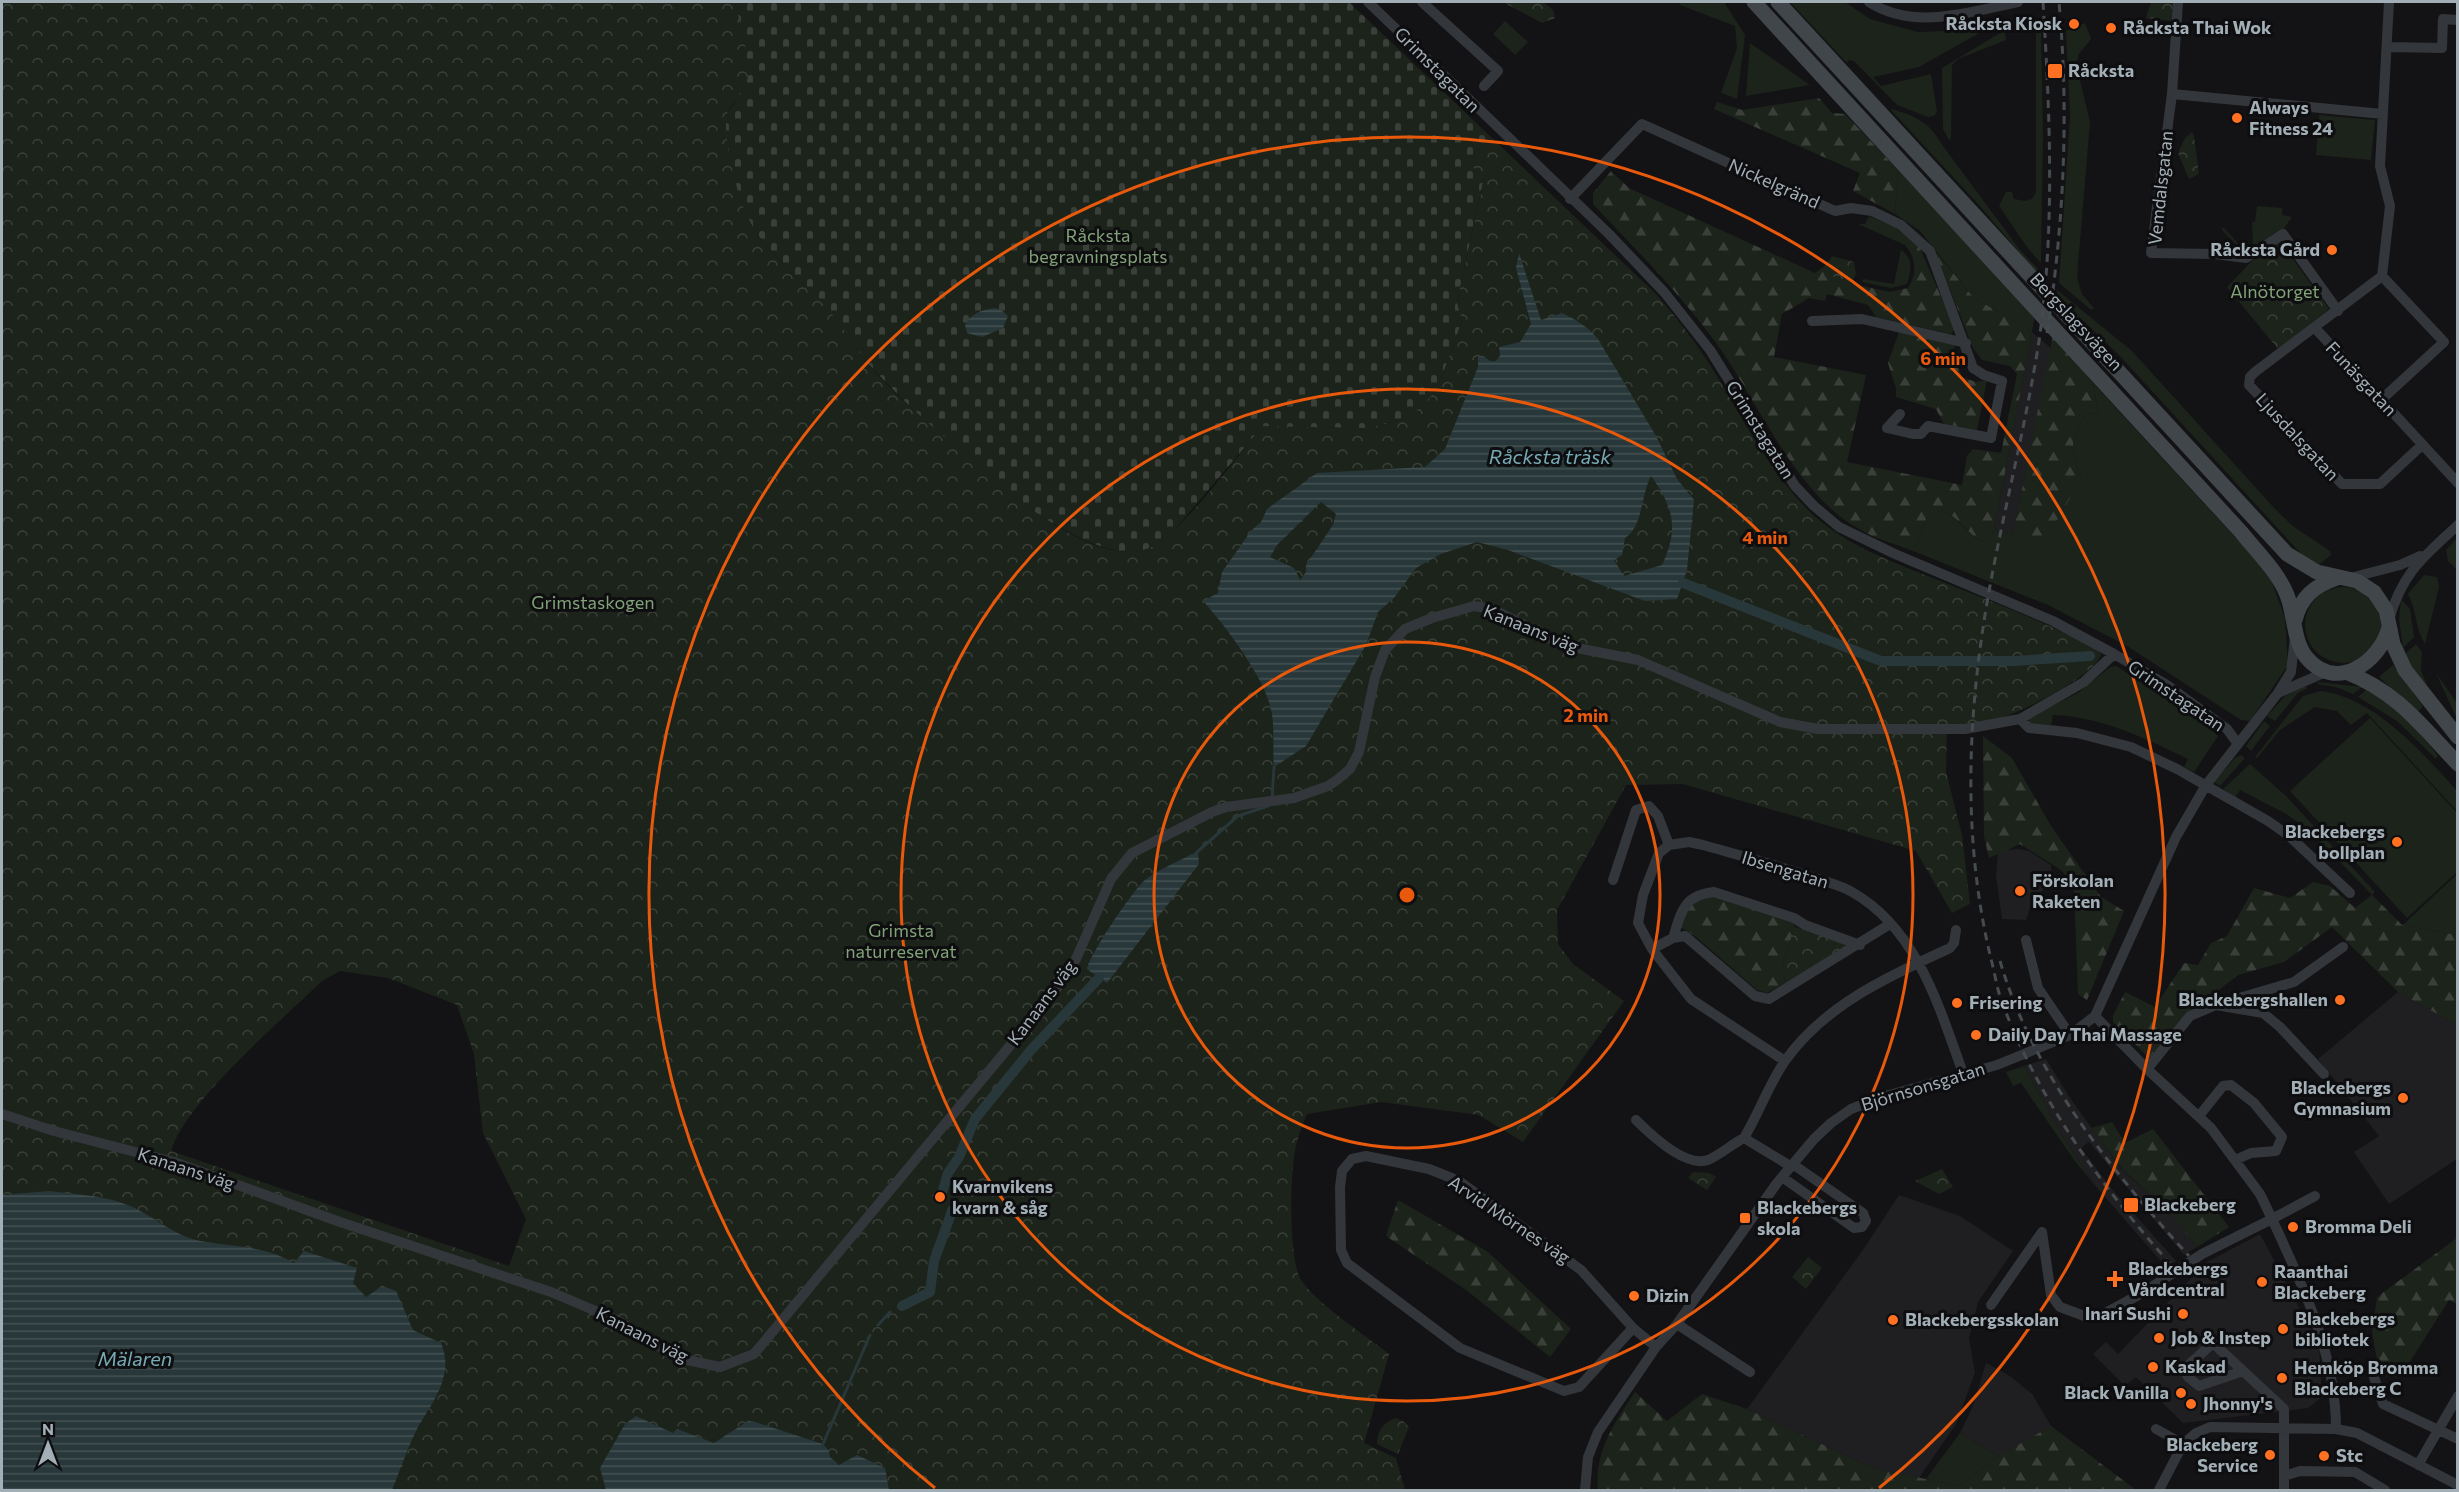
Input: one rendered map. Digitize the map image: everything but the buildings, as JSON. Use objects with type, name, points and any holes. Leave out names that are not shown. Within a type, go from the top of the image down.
[{"type":"main road","name":"Bergslagsvägen","points":[[1754,2],[2241,532],[2283,587],[2306,656],[2328,671]]},
{"type":"main road","name":"Bergslagsvägen","points":[[1778,2],[2287,554],[2315,571],[2366,586],[2374,592],[2386,610],[2405,670],[2457,737]]},
{"type":"main road","points":[[2295,626],[2300,604],[2308,593],[2320,584],[2342,578]]},
{"type":"main road","points":[[2346,672],[2370,661],[2383,646],[2389,624]]},
{"type":"main road","points":[[2328,671],[2346,672],[2372,682],[2399,702],[2457,764]]},
{"type":"street","name":"Grimstagatan","points":[[1368,2],[1570,199],[1609,234],[1664,292],[1710,350],[1795,486],[1814,506],[1844,530],[2053,621],[2114,654],[2167,685],[2227,729],[2238,744]]},
{"type":"street","points":[[1422,2],[1498,71],[1484,86]]},
{"type":"street","points":[[1869,2],[1881,9],[1905,17],[1932,18],[2018,2]]},
{"type":"street","name":"Vemdalsgatan","points":[[2178,2],[2172,94],[2151,253],[2216,254],[2246,258],[2283,234],[2338,311]]},
{"type":"street","points":[[2381,400],[2444,342],[2382,276],[2390,206],[2380,166],[2389,2]]},
{"type":"street","points":[[2388,47],[2442,48],[2443,19],[2457,20]]},
{"type":"street","points":[[2172,94],[2383,114]]},
{"type":"street","name":"Nickelgränd","points":[[1570,199],[1642,124],[1835,211],[1859,208],[1901,225],[1930,251],[1966,343],[1973,368],[1984,375],[2002,381],[1991,438],[1928,426],[1921,434],[1887,428],[1900,414]]},
{"type":"street","name":"Funäsgatan","points":[[2382,276],[2315,328],[2422,445],[2455,477]]},
{"type":"street","points":[[1812,321],[1862,319],[1966,343]]},
{"type":"street","name":"Ljusdalsgatan","points":[[2315,328],[2250,377],[2249,385],[2252,389],[2342,484],[2380,484],[2422,445]]},
{"type":"street","points":[[2389,624],[2399,588],[2428,551],[2457,525]]},
{"type":"street","points":[[2342,578],[2400,565],[2428,551]]},
{"type":"street","name":"Kanaans väg","points":[[2,1114],[54,1131],[174,1162],[340,1222],[551,1292],[617,1320],[678,1358],[720,1367],[754,1354],[1053,994],[1076,959],[1111,879],[1132,853],[1212,812],[1247,804],[1294,798],[1328,786],[1350,769],[1359,752],[1375,678],[1385,650],[1405,629],[1432,618],[1474,606],[1492,609],[1567,646],[1638,660],[1794,726],[1818,729],[1965,729],[2020,719],[2084,682],[2114,654]]},
{"type":"street","name":"Björnsonsgatan","points":[[1585,1491],[1588,1457],[1598,1432],[1656,1347],[1677,1324],[1782,1177],[1814,1139],[1851,1109],[1882,1097],[1964,1076],[2070,1035],[2095,1016],[2176,837],[2206,785],[2278,693],[2290,672],[2295,626]]},
{"type":"street","name":"Björnsonsgatan","points":[[2278,693],[2328,671]]},
{"type":"street","points":[[2020,719],[2029,728],[2077,733],[2131,747],[2206,785],[2288,835],[2350,893]]},
{"type":"street","points":[[1613,880],[1636,810],[1649,806],[1658,816],[1669,845],[1659,853],[1643,895],[1638,922],[1652,949],[1691,999],[1785,1061]]},
{"type":"street","name":"Ibsengatan","points":[[1669,845],[1689,842],[1703,845],[1851,891],[1877,908],[1918,963],[1932,989],[1964,1076]]},
{"type":"street","points":[[1673,938],[1684,905],[1702,893],[1714,892],[1794,918],[1860,945]]},
{"type":"street","points":[[1652,949],[1673,938],[1685,936],[1755,996],[1769,999],[1860,945],[1890,924]]},
{"type":"street","points":[[1636,1120],[1668,1148],[1695,1160],[1706,1161],[1744,1138],[1785,1061],[1801,1041],[1830,1014],[1879,983],[1950,948],[1954,944],[1956,930]]},
{"type":"street","points":[[2026,940],[2038,988],[2070,1035]]},
{"type":"street","points":[[2146,1069],[2190,1016],[2216,1005],[2294,982],[2343,947]]},
{"type":"street","points":[[2216,1005],[2263,1013],[2280,1027],[2324,1074]]},
{"type":"street","points":[[2095,1016],[2146,1069],[2199,1116],[2259,1194],[2320,1331],[2334,1387],[2336,1429]]},
{"type":"street","points":[[2199,1116],[2223,1086],[2231,1085],[2254,1103],[2282,1137],[2276,1151],[2251,1153],[2235,1160]]},
{"type":"street","points":[[1744,1138],[1793,1166],[1863,1213],[1866,1221],[1862,1227],[1854,1228],[1782,1177]]},
{"type":"street","name":"Arvid Mörnes väg","points":[[1633,1328],[1579,1387],[1572,1391],[1564,1391],[1460,1348],[1347,1263],[1341,1250],[1342,1171],[1352,1159],[1366,1156],[1429,1169],[1459,1181],[1581,1270],[1633,1328],[1656,1347]]},
{"type":"street","points":[[1991,1305],[2042,1232],[2051,1296],[2060,1306],[2073,1314],[2087,1317],[2102,1315],[2144,1292],[2202,1254],[2315,1196]]},
{"type":"street","points":[[1677,1324],[1750,1372]]},
{"type":"street","points":[[2243,1371],[2199,1386],[2187,1377],[2184,1369],[2213,1343],[2284,1409],[2286,1428],[2284,1491]]},
{"type":"street","points":[[2372,1371],[2383,1404],[2457,1439]]},
{"type":"street","points":[[2418,1465],[2457,1396]]},
{"type":"street","points":[[2159,1491],[2183,1444],[2196,1433],[2210,1427],[2336,1429],[2357,1434],[2457,1485]]},
{"type":"street","points":[[2156,1430],[2183,1444]]},
{"type":"street","points":[[2284,1476],[2301,1471],[2355,1472],[2385,1491]]},
{"type":"shaded area","points":[[2032,332],[2051,348],[2013,534],[1994,530]]},
{"type":"shaded area","name":"Förskolan Raketen","points":[[1998,850],[2029,851],[2051,865],[2052,880],[2032,902],[2026,920],[2002,919],[1996,876]]},
{"type":"shaded area","name":"Blackebergs Gymnasium","points":[[2398,992],[2457,1025],[2457,1159],[2389,1204],[2354,1152],[2379,1136],[2318,1059]]},
{"type":"shaded area","points":[[2046,1059],[2070,1098],[2122,1170],[2170,1213],[2197,1247],[2184,1255],[2089,1142],[2081,1148],[2111,1188],[2176,1261],[2166,1267],[2098,1189],[2063,1137],[2024,1066]]},
{"type":"shaded area","name":"Blackebergsskolan","points":[[1899,1195],[1960,1216],[2013,1251],[1978,1302],[1969,1338],[1975,1373],[1956,1424],[1919,1478],[1873,1468],[1747,1409],[1863,1250]]},
{"type":"shaded area","points":[[2260,1234],[2319,1345],[2322,1397],[2308,1408],[2183,1423],[2136,1377],[2125,1386],[2093,1354],[2106,1342],[2118,1354],[2207,1262]]},
{"type":"shaded area","points":[[1986,1363],[2010,1376],[2032,1394],[2051,1426],[2090,1459],[1999,1456],[1960,1433],[1972,1408]]},
{"type":"green space","name":"Grimsta naturreservat","points":[[2,2],[735,2],[746,47],[748,75],[743,90],[728,111],[726,130],[730,159],[740,199],[759,236],[780,261],[826,307],[880,377],[967,457],[1039,515],[1067,532],[1094,544],[1120,551],[1144,550],[1157,544],[1172,532],[1206,496],[1262,426],[1366,428],[1408,419],[1437,390],[1462,321],[1457,302],[1484,179],[1467,161],[1491,137],[1656,294],[1700,350],[1779,475],[1822,523],[1870,552],[2040,622],[2099,650],[2101,655],[2094,665],[2064,687],[2005,717],[1975,726],[1947,726],[1946,772],[1962,835],[1970,904],[1952,913],[1916,851],[1683,784],[1626,785],[1557,910],[1558,944],[1573,964],[1624,1001],[1523,1142],[1479,1115],[1381,1102],[1307,1114],[1297,1141],[1293,1169],[1291,1221],[1297,1270],[1301,1280],[1318,1299],[1389,1354],[1364,1443],[1396,1458],[1405,1490],[217,1490],[2,1353]],"holes":[[[340,971],[388,978],[457,1005],[474,1054],[483,1133],[526,1219],[509,1266],[171,1151],[180,1131],[215,1086],[322,981]]]},
{"type":"green space","name":"Råcksta begravningsplats","points":[[735,2],[1349,2],[1491,137],[1467,161],[1484,178],[1457,302],[1462,321],[1437,390],[1408,419],[1366,428],[1262,427],[1171,534],[1148,549],[1131,552],[1100,546],[1066,531],[993,481],[925,421],[873,369],[832,315],[759,237],[743,208],[733,177],[725,128],[725,119],[735,100],[738,88],[741,63]]},
{"type":"green space","points":[[1503,2],[1543,2],[1553,10],[1555,18],[1542,23]]},
{"type":"green space","points":[[1680,2],[1724,2],[1745,35],[1737,99],[1721,93],[1737,48],[1735,26],[1680,5]]},
{"type":"green space","points":[[1790,2],[1845,2],[1870,19],[1918,32],[1945,31],[1994,20],[1997,23],[1919,67],[1873,77],[1881,86],[1931,74],[1937,112],[1934,116],[1928,117],[1897,105],[1854,61],[1849,60],[1847,63]]},
{"type":"green space","points":[[2151,2],[2173,2],[2172,21],[2146,18]]},
{"type":"green space","points":[[1505,21],[1528,42],[1515,55],[1493,34]]},
{"type":"green space","points":[[2085,23],[2091,39],[2079,54],[2076,64],[2090,122],[2077,277],[2082,294],[2094,308],[2091,310],[2059,283],[2070,116],[2066,31]]},
{"type":"green space","points":[[2041,29],[2043,132],[2041,263],[2024,243],[1999,206],[2006,192],[2012,192],[2014,199],[2025,201],[2032,199],[2036,192],[2036,30]]},
{"type":"green space","points":[[2005,30],[2006,40],[1958,59],[1952,65],[1951,139],[1949,140],[1943,129],[1942,68]]},
{"type":"green space","points":[[1750,43],[1810,85],[1746,96]]},
{"type":"green space","points":[[1819,98],[1832,113],[1845,114],[1898,170],[1895,214],[1853,191],[1860,173],[1714,109],[1717,102],[1742,110]]},
{"type":"green space","points":[[1890,109],[1912,116],[1931,129],[2020,250],[2040,271],[2040,277],[1980,206]]},
{"type":"green space","points":[[2319,115],[2375,120],[2371,160],[2316,155]]},
{"type":"green space","points":[[2192,132],[2199,174],[2189,179],[2178,153],[2185,138]]},
{"type":"green space","points":[[1898,170],[2035,314],[2032,332],[1973,297],[1920,231],[1895,214]]},
{"type":"green space","points":[[1611,171],[1629,188],[1815,273],[1826,265],[1836,281],[1848,286],[1850,283],[1889,292],[1908,288],[1913,277],[1914,261],[1905,245],[1912,240],[1919,246],[1955,329],[1951,334],[1876,317],[1868,305],[1827,294],[1825,301],[1809,298],[1782,314],[1774,357],[1866,375],[1847,462],[1962,485],[1967,456],[1973,449],[2001,453],[2017,374],[2010,366],[1982,360],[1973,348],[1935,251],[1973,297],[2032,332],[1994,530],[1982,542],[1948,513],[1941,510],[1927,518],[1913,551],[1865,533],[1837,514],[1798,472],[1705,328],[1658,273],[1593,204],[1593,193]]},
{"type":"green space","points":[[2257,206],[2282,208],[2282,215],[2292,217],[2282,231],[2252,247],[2242,250],[2222,230],[2223,227],[2242,248],[2253,246],[2252,222],[2255,222]]},
{"type":"green space","points":[[1869,216],[1896,228],[1912,240],[1905,245],[1858,224],[1865,224]]},
{"type":"green space","name":"Alnötorget","points":[[2280,241],[2329,309],[2278,349],[2227,287],[2253,260]]},
{"type":"green space","points":[[1901,250],[1910,261],[1907,284],[1891,288],[1862,282],[1863,279],[1894,284]]},
{"type":"green space","points":[[1832,256],[1854,262],[1856,274],[1848,287],[1836,281],[1826,265]]},
{"type":"green space","points":[[2057,290],[2132,351],[2276,510],[2294,527],[2330,551],[2331,555],[2320,564],[2303,556],[2119,355],[2057,296]]},
{"type":"green space","points":[[1899,332],[1955,345],[1951,367],[1958,368],[1962,377],[1976,382],[1987,380],[1977,430],[1944,424],[1936,409],[1896,397],[1896,388],[1888,363]]},
{"type":"green space","points":[[2053,335],[2093,383],[2098,413],[2086,414],[2076,432],[2073,453],[2081,479],[2037,554],[2013,534]]},
{"type":"green space","points":[[2093,383],[2269,574],[2285,618],[2288,665],[2250,721],[2241,720],[2127,646],[2048,605],[1913,551],[1927,518],[1941,510],[1948,513],[1982,542],[1994,530],[2013,534],[2037,553],[2081,479],[2073,446],[2076,432],[2086,414],[2098,413]]},
{"type":"green space","points":[[2457,538],[2456,569],[2448,561],[2446,550]]},
{"type":"green space","points":[[2424,575],[2437,577],[2439,587],[2425,644],[2419,632],[2408,594]]},
{"type":"green space","points":[[2343,587],[2357,590],[2370,598],[2378,611],[2381,625],[2378,639],[2370,652],[2357,660],[2343,663],[2329,660],[2316,652],[2308,639],[2305,625],[2308,611],[2316,598],[2329,590]]},
{"type":"green space","points":[[2401,599],[2410,609],[2414,637],[2403,648],[2399,619]]},
{"type":"green space","points":[[2416,644],[2422,652],[2421,671],[2429,689],[2411,666],[2405,654]]},
{"type":"green space","points":[[2393,665],[2423,706],[2417,713],[2379,677]]},
{"type":"green space","points":[[2116,666],[2206,723],[2218,736],[2194,772],[2184,767],[2188,759],[2139,736],[2106,724],[2053,715],[2051,726],[2032,725],[2028,720],[2029,717],[2078,693],[2110,667]]},
{"type":"green space","points":[[2436,673],[2457,703],[2457,719]]},
{"type":"green space","points":[[2317,682],[2362,687],[2353,694]]},
{"type":"green space","points":[[2305,686],[2308,688],[2298,693],[2275,721],[2267,716],[2285,696]]},
{"type":"green space","points":[[2367,689],[2387,703],[2423,737],[2438,756],[2436,759],[2397,721],[2358,697]]},
{"type":"green space","points":[[2321,691],[2360,704],[2379,715],[2413,744],[2457,791],[2457,811],[2367,713],[2351,725],[2337,711],[2315,707],[2280,730],[2257,758],[2255,757],[2303,696]]},
{"type":"green space","name":"Blackebergs bollplan","points":[[2370,718],[2457,813],[2457,872],[2407,918],[2290,791]]},
{"type":"green space","points":[[2264,721],[2270,726],[2251,751],[2246,746]]},
{"type":"green space","points":[[1983,736],[2012,758],[2051,826],[2101,897],[2124,911],[2087,1000],[2078,994],[2074,886],[2061,870],[2020,844],[1989,858],[1984,836]]},
{"type":"green space","points":[[2241,755],[2245,758],[2220,786],[2214,782],[2235,758]]},
{"type":"green space","points":[[2250,764],[2286,796],[2375,892],[2372,895],[2315,836],[2288,815],[2240,790],[2235,798],[2223,789]]},
{"type":"green space","points":[[2457,874],[2457,935],[2402,925],[2405,923]]},
{"type":"green space","points":[[2313,882],[2330,886],[2355,908],[2372,895],[2402,925],[2457,935],[2457,1025],[2398,992],[2332,927],[2284,962],[2238,975],[2188,1014],[2149,1058],[2113,1022],[2113,1016],[2125,992],[2155,1007],[2184,963],[2198,965],[2211,943],[2227,936],[2254,888],[2290,898]]},
{"type":"green space","points":[[1714,894],[1792,921],[1795,927],[1783,962],[1785,983],[1767,993],[1757,990],[1695,936],[1680,927],[1687,907]]},
{"type":"green space","points":[[1795,927],[1848,944],[1849,948],[1785,983],[1783,962]]},
{"type":"green space","points":[[2024,1066],[2063,1137],[2098,1189],[2074,1160],[2021,1083],[2013,1086],[2006,1072]]},
{"type":"green space","points":[[2112,1122],[2125,1143],[2153,1129],[2229,1227],[2197,1247],[2170,1213],[2123,1170],[2091,1128]]},
{"type":"green space","points":[[1942,1169],[1953,1187],[1939,1194],[1915,1181]]},
{"type":"green space","points":[[1693,1172],[1709,1173],[1716,1177],[1707,1190],[1688,1178]]},
{"type":"green space","points":[[1398,1200],[1488,1252],[1571,1329],[1550,1357],[1466,1290],[1386,1236]]},
{"type":"green space","points":[[2457,1238],[2457,1304],[2449,1300],[2400,1377],[2380,1376],[2372,1332],[2377,1297]]},
{"type":"green space","points":[[1808,1257],[1822,1268],[1806,1289],[1792,1277]]},
{"type":"green space","points":[[1635,1392],[1667,1421],[1702,1394],[1747,1409],[1873,1468],[1959,1486],[1999,1456],[2051,1426],[2136,1490],[1598,1490],[1599,1463],[1607,1438]]},
{"type":"green space","points":[[1395,1418],[1403,1421],[1409,1427],[1398,1454],[1377,1444],[1382,1428]]},
{"type":"green space","points":[[1960,1433],[1999,1456],[1959,1486],[1926,1479]]},
{"type":"water","name":"Råcksta träsk","points":[[1519,253],[1541,320],[1562,313],[1582,324],[1598,339],[1656,436],[1677,479],[1694,500],[1687,570],[1677,599],[1645,601],[1508,550],[1477,542],[1441,554],[1416,568],[1394,598],[1378,612],[1366,645],[1306,746],[1274,767],[1271,709],[1264,690],[1240,649],[1203,601],[1218,593],[1222,572],[1251,531],[1261,522],[1267,509],[1317,473],[1425,467],[1445,449],[1478,367],[1478,357],[1483,356],[1490,361],[1496,361],[1500,356],[1499,347],[1520,342],[1531,324],[1516,268]],"holes":[[[1651,476],[1669,509],[1672,519],[1671,540],[1662,565],[1624,576],[1614,560],[1622,555],[1625,538],[1635,526]],[[1321,502],[1336,514],[1333,525],[1306,565],[1306,572],[1300,580],[1294,568],[1270,557],[1277,545]]]},
{"type":"water","points":[[995,308],[1008,316],[1003,328],[982,337],[967,333],[965,325],[970,318],[981,311]]},
{"type":"water","points":[[1198,851],[1199,864],[1107,983],[1087,969],[1104,937],[1139,886],[1157,872]]},
{"type":"water","name":"Mälaren","points":[[49,1191],[95,1196],[122,1203],[196,1240],[259,1250],[294,1263],[304,1251],[357,1268],[353,1283],[366,1297],[382,1286],[396,1291],[413,1330],[441,1343],[445,1355],[445,1367],[440,1388],[413,1437],[392,1490],[2,1490],[2,1195]]},
{"type":"water","points":[[636,1416],[673,1433],[677,1429],[714,1443],[748,1421],[755,1422],[823,1444],[829,1451],[830,1457],[839,1465],[857,1455],[885,1468],[889,1490],[606,1490],[600,1468],[625,1424]]},
{"type":"waterway","points":[[1683,583],[1881,661],[2014,661],[2090,656]]},
{"type":"waterway","points":[[1272,799],[1274,767]]},
{"type":"waterway","points":[[1197,852],[1238,816],[1268,806]]},
{"type":"waterway","points":[[943,1190],[948,1173],[959,1157],[975,1119],[1031,1050],[1099,978]]},
{"type":"waterway","points":[[902,1306],[930,1292],[934,1261],[952,1211]]},
{"type":"waterway","points":[[878,1325],[890,1312]]},
{"type":"waterway","points":[[823,1444],[870,1335]]},
{"type":"railway","points":[[2043,2],[2050,172],[2044,299],[2034,370],[1984,618],[1973,716],[1971,764],[1971,813],[1975,862],[1981,911],[1991,959],[2003,1005],[2018,1041],[2055,1110],[2076,1143],[2121,1206],[2172,1266]]},
{"type":"railway","points":[[2047,333],[2053,292],[2063,168],[2064,85],[2059,2]]},
{"type":"railway","points":[[2000,961],[2014,1003],[2032,1043],[2078,1119],[2131,1190],[2189,1256]]},
{"type":"place","name":"Råcksta Kiosk","points":[[2074,24]]},
{"type":"place","name":"Råcksta Thai Wok","points":[[2111,28]]},
{"type":"place","name":"Råcksta","points":[[2055,71]]},
{"type":"place","name":"Always Fitness 24","points":[[2237,118]]},
{"type":"place","name":"Råcksta Gård","points":[[2332,250]]},
{"type":"place","name":"Blackebergs bollplan","points":[[2397,842]]},
{"type":"place","name":"Förskolan Raketen","points":[[2020,891]]},
{"type":"place","name":"Blackebergshallen","points":[[2340,1000]]},
{"type":"place","name":"Frisering","points":[[1957,1003]]},
{"type":"place","name":"Daily Day Thai Massage","points":[[1976,1035]]},
{"type":"place","name":"Blackebergs Gymnasium","points":[[2403,1098]]},
{"type":"place","name":"Kvarnvikens kvarn & såg","points":[[940,1197]]},
{"type":"place","name":"Blackeberg","points":[[2131,1205]]},
{"type":"place","name":"Blackebergs skola","points":[[1745,1218]]},
{"type":"place","name":"Bromma Deli","points":[[2293,1227]]},
{"type":"place","name":"Blackebergs Vårdcentral","points":[[2115,1279]]},
{"type":"place","name":"Raanthai Blackeberg","points":[[2262,1282]]},
{"type":"place","name":"Dizin","points":[[1634,1296]]},
{"type":"place","name":"Inari Sushi","points":[[2183,1314]]},
{"type":"place","name":"Blackebergsskolan","points":[[1893,1320]]},
{"type":"place","name":"Blackebergs bibliotek","points":[[2283,1329]]},
{"type":"place","name":"Job & Instep","points":[[2159,1338]]},
{"type":"place","name":"Kaskad","points":[[2153,1367]]},
{"type":"place","name":"Hemköp Bromma Blackeberg C","points":[[2282,1378]]},
{"type":"place","name":"Black Vanilla","points":[[2181,1393]]},
{"type":"place","name":"Jhonny's","points":[[2191,1404]]},
{"type":"place","name":"Blackeberg Service","points":[[2270,1455]]},
{"type":"place","name":"Stc","points":[[2324,1456]]},
{"type":"park label","name":"Grimstaskogen","points":[[593,603]]}]
